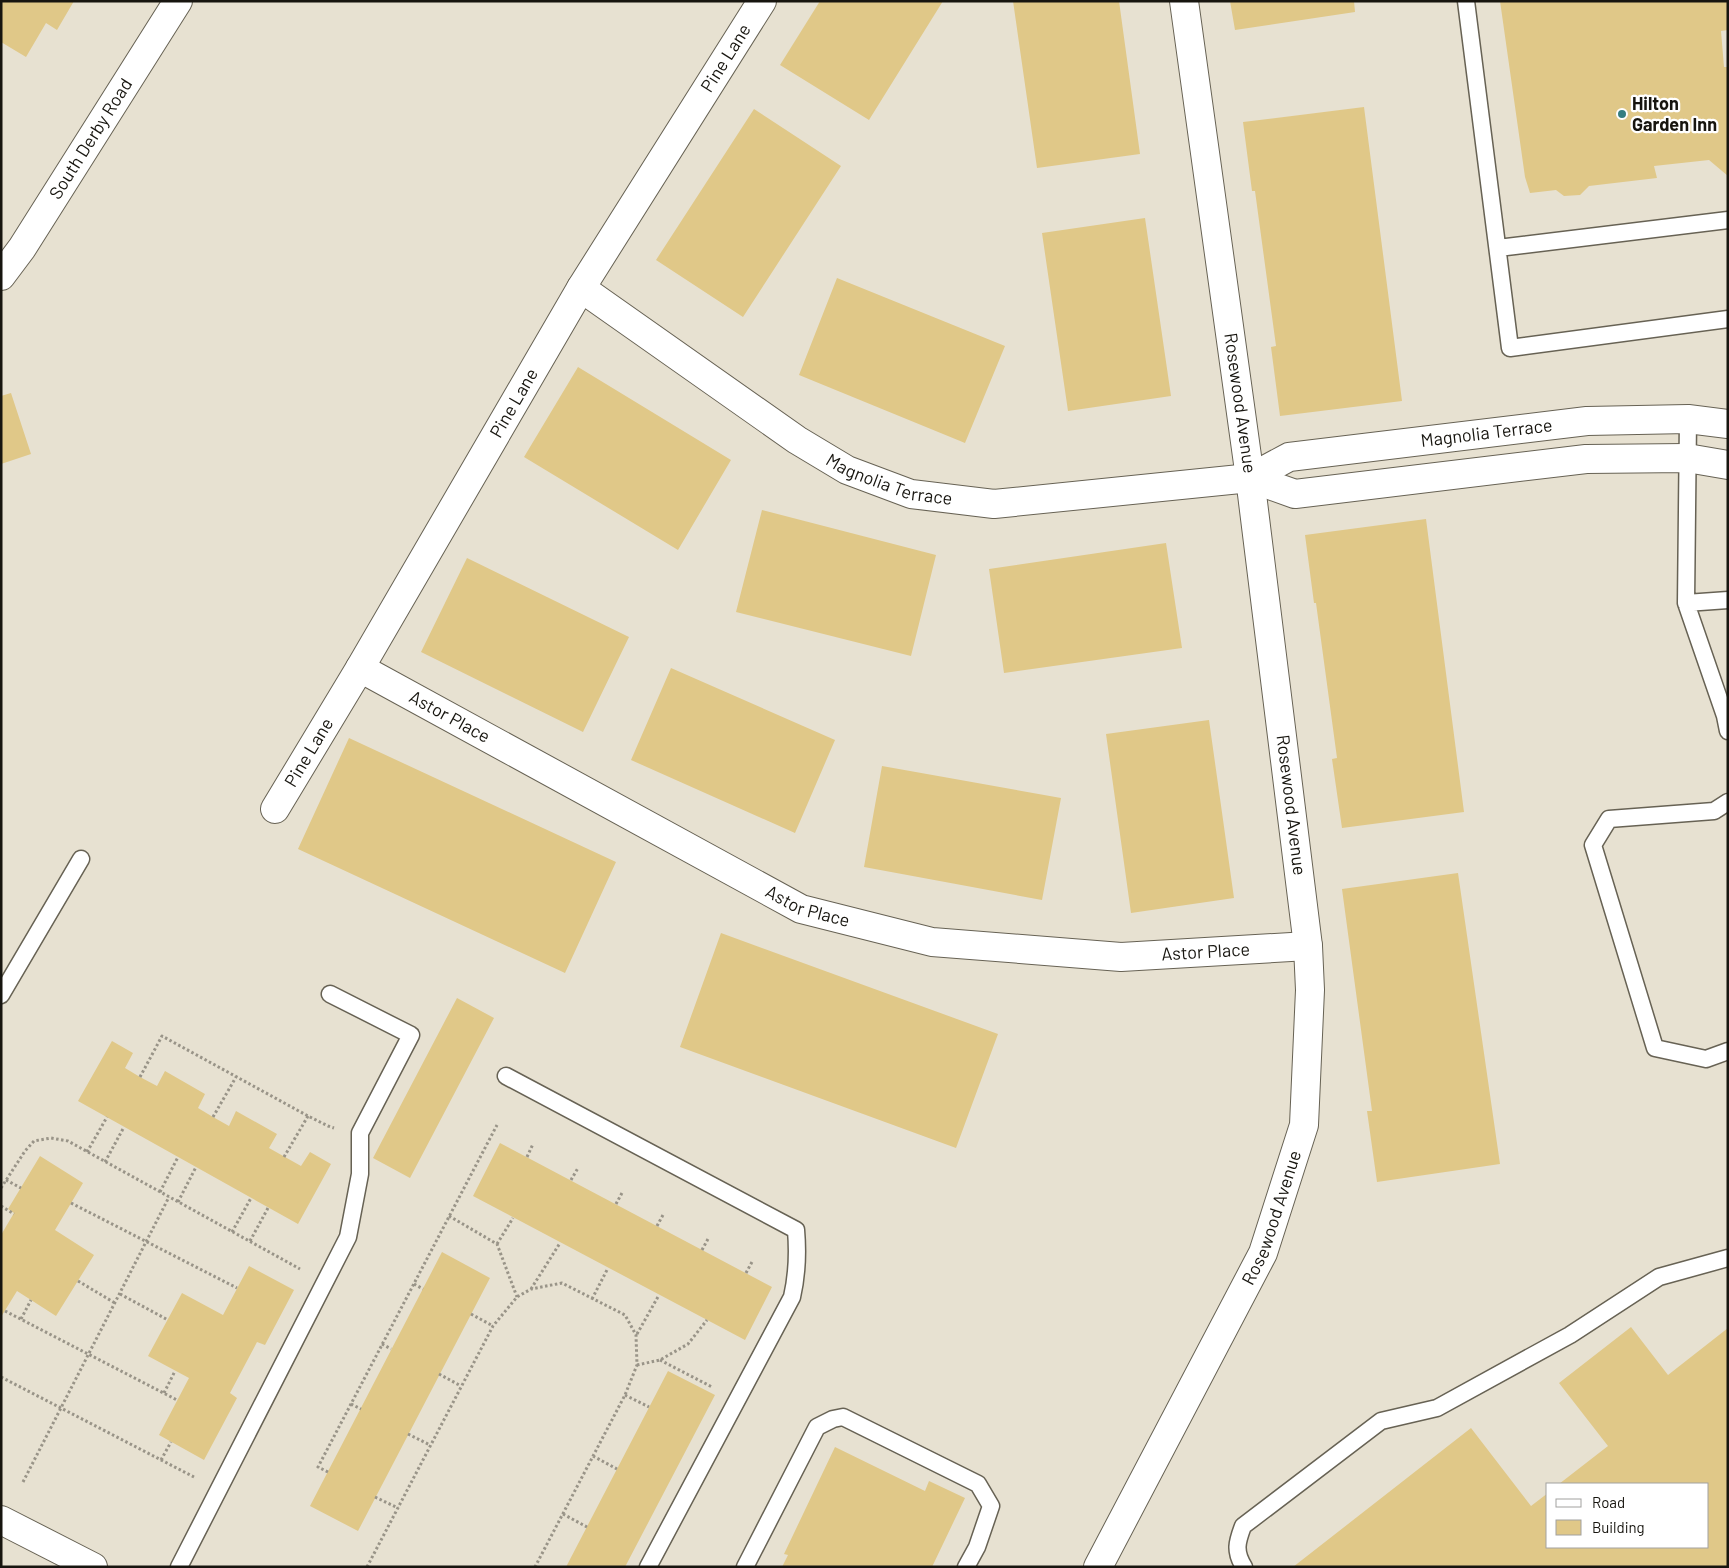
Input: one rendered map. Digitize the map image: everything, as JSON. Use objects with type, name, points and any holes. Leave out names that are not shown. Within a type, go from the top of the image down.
[{"type":"street","name":"South Derby Road","points":[[1,276],[22,248],[178,1]]},
{"type":"street","name":"Pine Lane","points":[[275,809],[360,668],[581,288],[762,1]]},
{"type":"street","name":"Rosewood Avenue","points":[[1098,1567],[1262,1253],[1304,1125],[1310,990],[1308,946],[1250,478],[1184,1]]},
{"type":"street","name":"Magnolia Terrace","points":[[581,288],[797,440],[848,470],[912,494],[994,504],[1250,478],[1289,457],[1587,422],[1688,419],[1728,424]]},
{"type":"street","name":"Magnolia Terrace","points":[[1250,478],[1295,494],[1586,459],[1687,458],[1728,465]]},
{"type":"street","name":"Astor Place","points":[[360,668],[800,909],[932,942],[1121,957],[1308,946]]},
{"type":"street","points":[[1,1520],[93,1567]]},
{"type":"lane","points":[[1466,1],[1510,348],[1728,319]]},
{"type":"lane","points":[[1498,248],[1728,220]]},
{"type":"lane","points":[[1688,419],[1686,603],[1725,716],[1728,731]]},
{"type":"lane","points":[[1686,603],[1728,600]]},
{"type":"lane","points":[[1728,802],[1714,811],[1609,819],[1593,846],[1655,1048],[1706,1059],[1728,1051]]},
{"type":"lane","points":[[1,995],[81,858]]},
{"type":"lane","points":[[179,1567],[348,1237],[360,1174],[360,1133],[411,1035],[330,994]]},
{"type":"lane","points":[[506,1076],[796,1230],[798,1251],[792,1297],[648,1567]]},
{"type":"lane","points":[[1244,1567],[1240,1560],[1236,1542],[1243,1526],[1381,1421],[1437,1408],[1570,1335],[1659,1278],[1728,1258]]},
{"type":"lane","points":[[745,1567],[817,1427],[833,1419],[843,1418],[978,1484],[991,1506],[977,1547],[966,1567]]},
{"type":"path","points":[[140,1077],[162,1036],[328,1126],[360,1133]]},
{"type":"path","points":[[213,1117],[236,1076]]},
{"type":"path","points":[[284,1156],[308,1116]]},
{"type":"path","points":[[87,1152],[107,1117]]},
{"type":"path","points":[[328,1472],[318,1467],[497,1125]]},
{"type":"path","points":[[105,1162],[124,1127]]},
{"type":"path","points":[[1,1188],[25,1151],[34,1141],[51,1138],[68,1142],[324,1282]]},
{"type":"path","points":[[526,1157],[533,1144]]},
{"type":"path","points":[[160,1192],[178,1157]]},
{"type":"path","points":[[178,1202],[196,1167]]},
{"type":"path","points":[[572,1180],[578,1168]]},
{"type":"path","points":[[6,1180],[21,1188]]},
{"type":"path","points":[[616,1204],[623,1191]]},
{"type":"path","points":[[23,1482],[169,1197]]},
{"type":"path","points":[[232,1232],[251,1198]]},
{"type":"path","points":[[70,1203],[237,1288]]},
{"type":"path","points":[[1,1206],[14,1214]]},
{"type":"path","points":[[250,1241],[268,1208]]},
{"type":"path","points":[[657,1226],[664,1213]]},
{"type":"path","points":[[449,1216],[497,1244],[517,1297]]},
{"type":"path","points":[[497,1244],[513,1218]]},
{"type":"path","points":[[702,1250],[709,1237]]},
{"type":"path","points":[[531,1289],[560,1243]]},
{"type":"path","points":[[746,1272],[753,1260]]},
{"type":"path","points":[[592,1299],[608,1268]]},
{"type":"path","points":[[78,1281],[115,1303]]},
{"type":"path","points":[[414,1284],[423,1289]]},
{"type":"path","points":[[367,1567],[494,1326],[517,1297],[531,1289],[562,1284],[625,1315],[636,1335],[637,1365],[625,1395],[535,1567]]},
{"type":"path","points":[[120,1294],[168,1320]]},
{"type":"path","points":[[636,1335],[659,1295]]},
{"type":"path","points":[[21,1319],[31,1300]]},
{"type":"path","points":[[5,1311],[178,1400]]},
{"type":"path","points":[[471,1314],[494,1326]]},
{"type":"path","points":[[637,1365],[660,1360],[688,1344],[706,1320]]},
{"type":"path","points":[[382,1344],[392,1349]]},
{"type":"path","points":[[660,1360],[737,1400]]},
{"type":"path","points":[[164,1393],[175,1371]]},
{"type":"path","points":[[439,1374],[461,1386]]},
{"type":"path","points":[[1,1378],[218,1490]]},
{"type":"path","points":[[625,1395],[649,1407]]},
{"type":"path","points":[[352,1404],[360,1409]]},
{"type":"path","points":[[408,1434],[430,1445]]},
{"type":"path","points":[[161,1460],[171,1442]]},
{"type":"path","points":[[593,1456],[617,1469]]},
{"type":"path","points":[[376,1497],[398,1508]]},
{"type":"path","points":[[562,1514],[587,1527]]},
{"type":"building","points":[[1,1],[74,1],[57,30],[46,23],[26,57],[1,42]]},
{"type":"building","points":[[820,1],[943,1],[869,120],[780,65]]},
{"type":"building","points":[[1013,1],[1119,1],[1140,154],[1037,168]]},
{"type":"building","points":[[1230,1],[1354,1],[1355,12],[1235,30]]},
{"type":"building","name":"Hilton Garden Inn","points":[[1500,1],[1728,1],[1728,30],[1721,31],[1724,67],[1728,67],[1728,176],[1709,160],[1654,166],[1657,178],[1589,186],[1580,195],[1564,196],[1556,190],[1530,193],[1525,177]]},
{"type":"building","points":[[1364,107],[1402,401],[1280,416],[1271,347],[1276,346],[1255,191],[1252,191],[1243,122]]},
{"type":"building","points":[[754,109],[841,166],[743,317],[656,260]]},
{"type":"building","points":[[1145,218],[1171,396],[1068,411],[1042,233]]},
{"type":"building","points":[[837,278],[1005,346],[965,443],[799,375]]},
{"type":"building","points":[[578,367],[731,460],[678,550],[524,457]]},
{"type":"building","points":[[11,393],[31,454],[1,464],[1,396]]},
{"type":"building","points":[[762,510],[936,555],[911,656],[736,612]]},
{"type":"building","points":[[1426,519],[1464,812],[1342,828],[1332,759],[1337,758],[1305,535]]},
{"type":"building","points":[[1166,543],[1182,648],[1004,673],[989,569]]},
{"type":"building","points":[[467,558],[629,637],[583,732],[421,652]]},
{"type":"building","points":[[671,668],[835,740],[795,833],[631,760]]},
{"type":"building","points":[[1209,720],[1234,898],[1131,913],[1106,734]]},
{"type":"building","points":[[349,738],[616,862],[565,973],[298,849]]},
{"type":"building","points":[[882,766],[1061,798],[1042,900],[864,867]]},
{"type":"building","points":[[1458,873],[1500,1164],[1377,1182],[1367,1111],[1372,1111],[1342,889]]},
{"type":"building","points":[[721,933],[998,1034],[956,1148],[680,1047]]},
{"type":"building","points":[[457,998],[494,1018],[410,1178],[373,1158]]},
{"type":"building","points":[[112,1041],[133,1053],[125,1068],[140,1077],[157,1086],[165,1071],[205,1094],[198,1108],[229,1126],[236,1111],[277,1134],[269,1148],[301,1166],[310,1152],[331,1164],[298,1224],[78,1101]]},
{"type":"building","points":[[500,1143],[772,1287],[745,1340],[473,1196]]},
{"type":"building","points":[[40,1156],[83,1183],[55,1230],[94,1255],[56,1316],[17,1291],[1,1317],[1,1235],[14,1213],[8,1209]]},
{"type":"building","points":[[442,1252],[490,1278],[358,1531],[310,1506]]},
{"type":"building","points":[[249,1266],[294,1290],[265,1345],[257,1342],[230,1393],[237,1398],[204,1460],[159,1435],[189,1378],[148,1356],[182,1293],[223,1315]]},
{"type":"building","points":[[1631,1327],[1668,1375],[1728,1328],[1728,1567],[1293,1567],[1471,1428],[1531,1506],[1546,1495],[1546,1548],[1709,1548],[1709,1483],[1560,1483],[1608,1446],[1559,1383]]},
{"type":"building","points":[[668,1371],[715,1395],[625,1567],[566,1567]]},
{"type":"building","points":[[835,1447],[925,1491],[929,1481],[965,1498],[932,1567],[782,1567],[788,1555],[784,1554]]},
{"type":"place","name":"Hilton Garden Inn","points":[[1622,114]]}]
